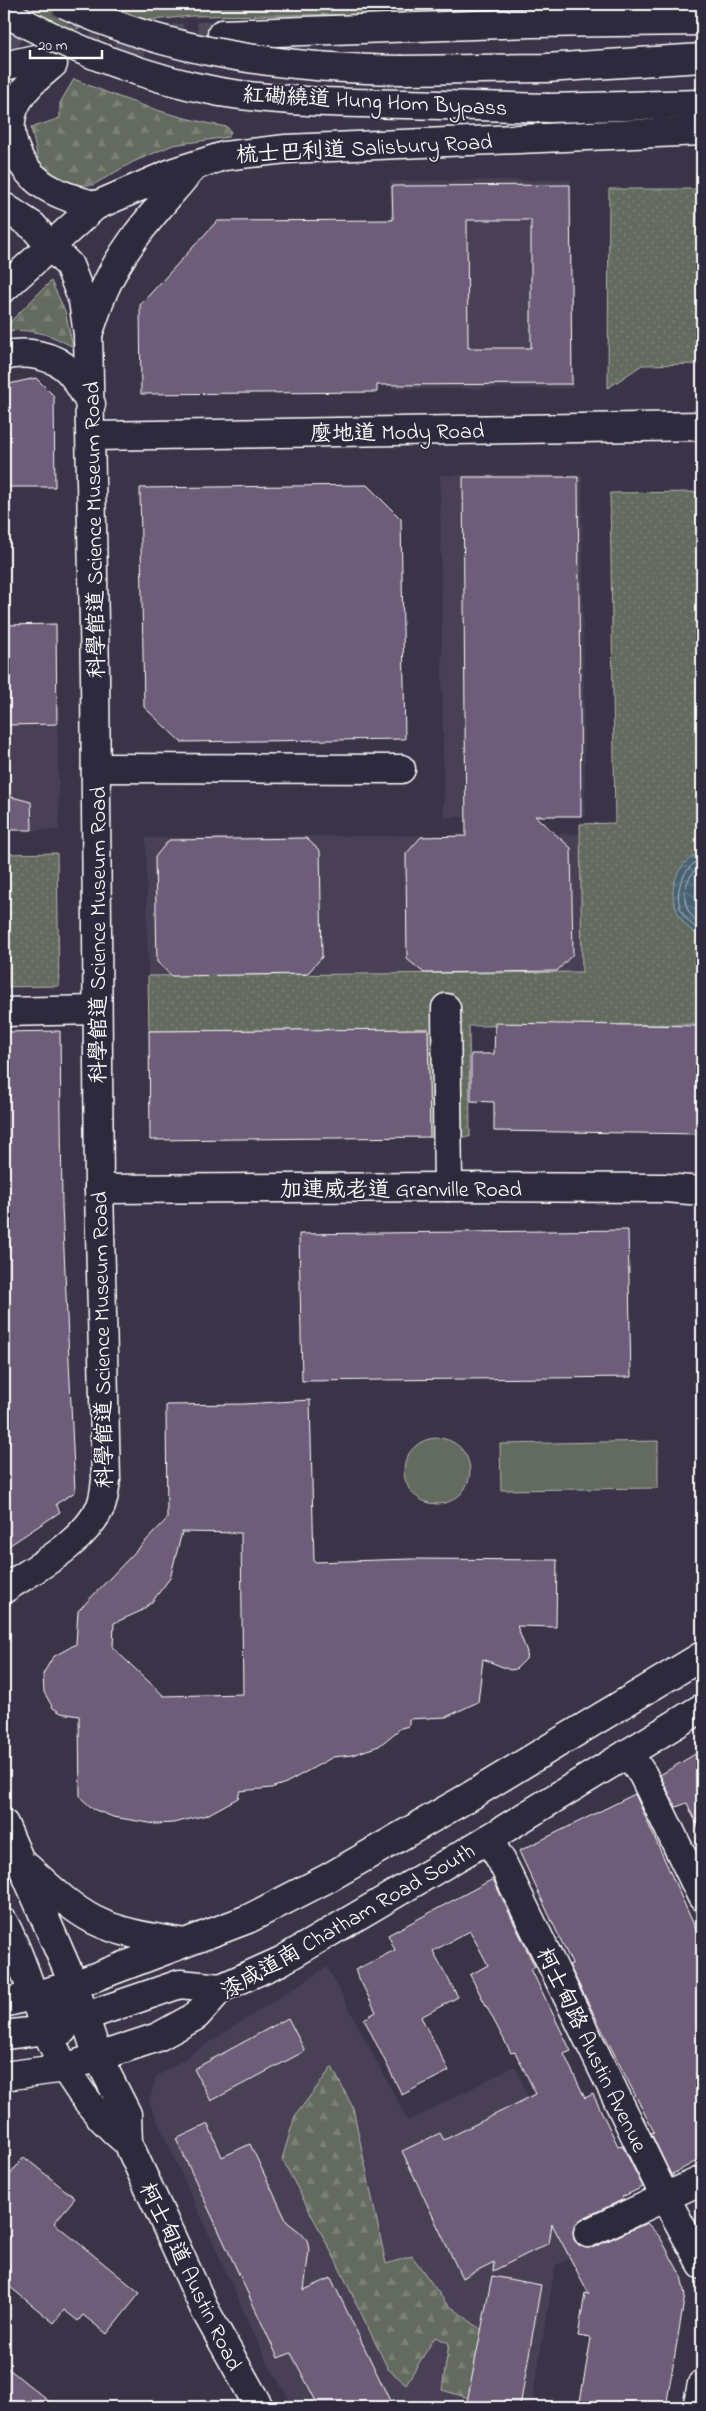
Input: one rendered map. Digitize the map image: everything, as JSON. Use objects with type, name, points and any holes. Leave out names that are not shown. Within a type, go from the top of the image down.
[{"type":"main road","name":"紅磡繞道 Hung Hom Bypass","points":[[65,4],[138,32],[216,53],[264,61],[346,69],[461,70],[546,68],[702,58]]},
{"type":"main road","name":"紅磡繞道 Hung Hom Bypass","points":[[4,12],[66,43],[116,63],[170,80],[220,92],[343,103],[549,108],[702,104]]},
{"type":"main road","points":[[222,34],[512,23],[702,21]]},
{"type":"main road","points":[[4,66],[50,60],[18,100],[10,128],[12,142],[25,168],[41,184],[58,194],[95,206]]},
{"type":"main road","name":"梳士巴利道 Salisbury Road","points":[[4,288],[95,206],[224,156],[286,149],[702,131]]},
{"type":"main road","points":[[88,334],[104,290],[134,239],[195,166]]},
{"type":"main road","points":[[4,207],[33,226],[50,246]]},
{"type":"main road","name":"科學館道 Science Museum Road","points":[[4,1589],[66,1546],[86,1528],[102,1505],[106,1480],[99,1188],[92,436],[88,334],[83,301],[69,265],[50,246]]},
{"type":"main road","points":[[4,356],[24,352],[58,363],[69,371],[91,404]]},
{"type":"main road","name":"麼地道 Mody Road","points":[[92,436],[702,426]]},
{"type":"main road","points":[[96,768],[401,769]]},
{"type":"main road","points":[[446,1008],[448,1187]]},
{"type":"main road","points":[[4,1012],[97,1010]]},
{"type":"main road","name":"加連威老道 Granville Road","points":[[99,1188],[680,1188],[702,1191]]},
{"type":"main road","name":"漆咸道南 Chatham Road South","points":[[4,2003],[74,1984],[186,1944],[248,1919],[328,1878],[467,1798],[702,1656]]},
{"type":"main road","name":"漆咸道南 Chatham Road South","points":[[4,2076],[65,2068],[158,2037],[196,2016],[221,1988],[281,1961],[488,1839],[702,1708]]},
{"type":"main road","points":[[628,1753],[643,1775],[702,1897]]},
{"type":"main road","name":"柯士甸道 Austin Road","points":[[4,1824],[74,1984],[98,2057],[127,2114],[128,2143],[206,2312],[258,2407]]},
{"type":"main road","name":"柯士甸路 Austin Avenue","points":[[488,1839],[501,1860],[701,2267]]},
{"type":"main road","points":[[22,1864],[74,1907],[95,1920],[130,1932],[186,1944]]},
{"type":"main road","name":"柯士甸道 Austin Road","points":[[4,1923],[35,1995],[46,2030],[65,2068],[106,2125],[128,2143]]},
{"type":"main road","points":[[4,2035],[88,2024],[180,1984],[221,1988]]},
{"type":"main road","points":[[35,1995],[88,2024]]},
{"type":"main road","points":[[588,2233],[666,2199],[702,2180]]},
{"type":"main road","points":[[698,2407],[702,2384]]},
{"type":"shaded area","points":[[571,180],[573,388],[392,389],[390,181]]},
{"type":"shaded area","points":[[440,475],[582,475],[585,816],[444,817]]},
{"type":"shaded area","points":[[56,624],[59,830],[4,830],[4,625]]},
{"type":"shaded area","points":[[580,834],[583,972],[148,976],[146,838]]},
{"type":"shaded area","points":[[327,1967],[408,2121],[515,2066],[592,2245],[555,2266],[531,2407],[294,2407],[268,2364],[149,2102],[156,2077]]},
{"type":"green space","points":[[4,4],[702,4],[702,11],[192,16],[93,26],[4,40]]},
{"type":"green space","points":[[74,79],[149,108],[227,127],[231,132],[228,137],[173,145],[133,162],[93,185],[71,185],[52,175],[39,163],[31,128],[60,118],[60,103]]},
{"type":"green space","points":[[609,189],[702,189],[702,364],[642,365],[608,388]]},
{"type":"green space","points":[[51,281],[65,311],[73,347],[56,338],[32,331],[4,331],[10,322]]},
{"type":"green space","points":[[702,492],[702,1024],[469,1026],[470,1137],[430,1137],[428,1029],[149,1031],[148,976],[582,972],[580,824],[615,823],[610,493]]},
{"type":"green space","points":[[57,853],[59,986],[4,987],[4,854]]},
{"type":"green space","points":[[437,1438],[450,1441],[460,1448],[467,1458],[470,1471],[467,1484],[460,1494],[450,1501],[437,1504],[424,1501],[414,1494],[407,1484],[404,1471],[407,1458],[414,1448],[424,1441]]},
{"type":"green space","points":[[658,1441],[658,1488],[501,1490],[500,1444]]},
{"type":"green space","points":[[332,2067],[353,2108],[386,2264],[412,2256],[446,2303],[495,2340],[486,2403],[442,2390],[449,2343],[435,2337],[406,2384],[388,2369],[336,2261],[282,2159],[295,2116]]},
{"type":"water","points":[[702,852],[702,937],[690,929],[681,918],[675,906],[673,894],[675,881],[680,870],[689,860]]},
{"type":"building","points":[[570,185],[572,384],[377,385],[377,392],[141,394],[140,305],[217,221],[393,220],[392,186]],"holes":[[[467,220],[531,220],[531,348],[468,348]]]},
{"type":"building","points":[[36,378],[54,396],[55,487],[4,487],[4,385]]},
{"type":"building","points":[[463,477],[578,477],[581,816],[535,816],[571,848],[573,954],[557,971],[424,973],[407,959],[406,854],[421,837],[466,836]]},
{"type":"building","points":[[367,485],[401,519],[405,739],[181,742],[144,707],[140,488]]},
{"type":"building","points":[[56,624],[57,724],[4,725],[4,625]]},
{"type":"building","points":[[4,795],[31,802],[32,830],[4,830]]},
{"type":"building","points":[[306,838],[320,851],[322,957],[307,974],[172,976],[157,962],[155,857],[169,840]]},
{"type":"building","points":[[495,1023],[702,1026],[702,1134],[494,1131],[494,1102],[471,1101],[471,1054],[494,1054]]},
{"type":"building","points":[[428,1029],[430,1137],[150,1140],[149,1031]]},
{"type":"building","points":[[60,1031],[62,1206],[75,1492],[56,1504],[60,1512],[4,1549],[4,1032]]},
{"type":"building","points":[[628,1230],[631,1377],[302,1381],[299,1234]]},
{"type":"building","points":[[310,1400],[314,1562],[411,1559],[557,1560],[556,1627],[517,1626],[527,1652],[526,1659],[516,1669],[510,1670],[483,1659],[478,1702],[446,1717],[409,1719],[409,1726],[401,1728],[379,1746],[352,1755],[333,1757],[286,1783],[271,1788],[240,1791],[238,1798],[207,1815],[173,1823],[155,1824],[113,1817],[93,1809],[80,1797],[79,1716],[61,1713],[53,1708],[44,1692],[43,1674],[53,1657],[76,1644],[78,1611],[167,1519],[166,1405],[244,1404]],"holes":[[[182,1532],[241,1533],[243,1694],[164,1696],[113,1648],[114,1623],[141,1611],[152,1602],[170,1578]]]},
{"type":"building","points":[[702,1750],[702,1836],[687,1803],[676,1807],[660,1775]]},
{"type":"building","points":[[635,1794],[702,1943],[702,2158],[671,2175],[651,2133],[654,2132],[569,1965],[572,1964],[519,1851]]},
{"type":"building","points":[[493,1879],[535,1967],[531,1969],[571,2051],[564,2054],[585,2098],[593,2094],[618,2146],[622,2145],[643,2187],[622,2197],[624,2199],[581,2219],[573,2231],[574,2240],[586,2248],[594,2247],[647,2223],[660,2237],[681,2276],[685,2295],[666,2407],[579,2407],[591,2338],[578,2336],[585,2293],[589,2294],[552,2224],[549,2243],[493,2271],[494,2262],[462,2278],[402,2151],[440,2133],[444,2140],[536,2094],[515,2052],[511,2053],[470,1975],[488,1965],[470,1931],[433,1951],[458,1997],[421,2017],[449,2071],[402,2095],[364,2019],[376,2012],[355,1970],[395,1950],[388,1935]]},
{"type":"building","points":[[288,2018],[305,2051],[211,2101],[194,2069]]},
{"type":"building","points":[[208,2124],[222,2157],[250,2144],[287,2222],[307,2240],[309,2250],[304,2290],[331,2278],[393,2407],[319,2407],[291,2353],[278,2358],[176,2139]]},
{"type":"building","points":[[24,2157],[75,2198],[54,2223],[140,2293],[107,2334],[83,2315],[78,2321],[64,2310],[54,2323],[4,2282],[4,2182]]},
{"type":"building","points":[[492,2276],[541,2285],[520,2407],[466,2407]]},
{"type":"building","points":[[4,2365],[56,2407],[4,2407]]},
{"type":"tunnel","points":[[4,42],[28,4]]},
{"type":"tunnel","points":[[41,57],[75,4]]},
{"type":"tunnel","points":[[73,51],[144,41],[222,34]]}]
